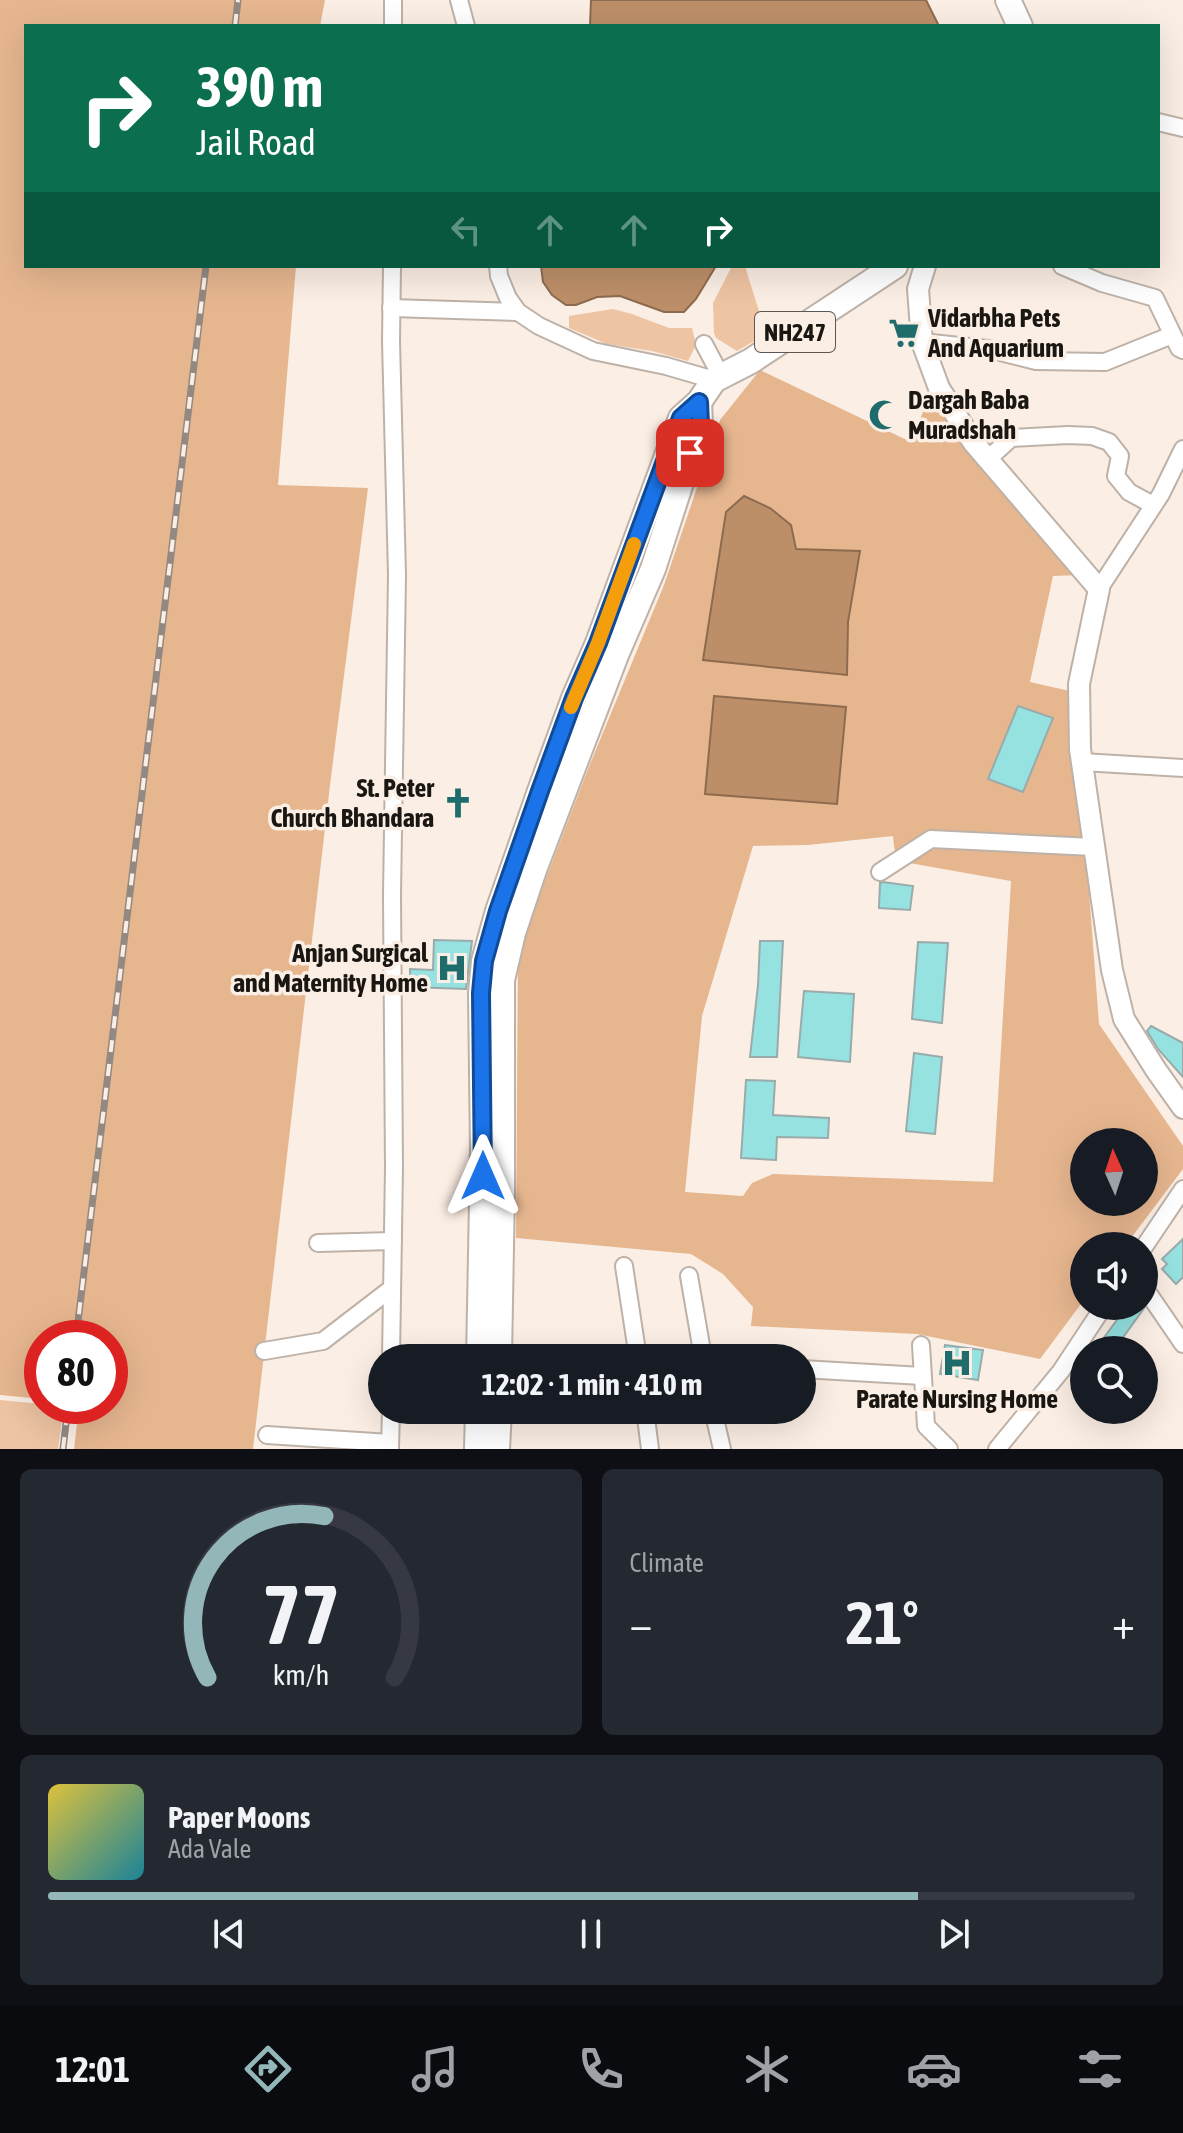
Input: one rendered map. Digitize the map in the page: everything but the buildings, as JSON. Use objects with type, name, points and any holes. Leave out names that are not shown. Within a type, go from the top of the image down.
[{"type":"highway","points":[[1008,0],[1019,24]]},
{"type":"highway","name":"NH247","points":[[479,1344],[483,1150],[481,993],[484,961],[540,791],[681,418],[718,378],[751,361],[892,268]]},
{"type":"highway","name":"NH247","points":[[499,1344],[502,980],[513,933],[534,870],[616,655],[653,569],[700,424],[699,402]]},
{"type":"highway","points":[[477,1449],[478,1424]]},
{"type":"highway","points":[[497,1449],[498,1424]]},
{"type":"main road","points":[[924,268],[918,289],[922,342],[939,388],[973,442],[1099,589],[1079,684],[1082,762],[1112,970],[1124,1019],[1183,1108]]},
{"type":"street","points":[[393,0],[393,24]]},
{"type":"street","points":[[459,0],[465,24]]},
{"type":"street","points":[[1160,122],[1183,128]]},
{"type":"street","points":[[391,1344],[394,1168],[392,895],[397,575],[392,268]]},
{"type":"street","points":[[498,268],[508,298],[518,312],[539,326],[593,351],[718,378]]},
{"type":"street","points":[[1067,268],[1102,283],[1155,298],[1172,335],[1183,350]]},
{"type":"street","points":[[391,308],[518,312]]},
{"type":"street","points":[[922,342],[988,349],[1036,361],[1105,362],[1172,335]]},
{"type":"street","points":[[704,344],[718,378]]},
{"type":"street","points":[[988,459],[1011,438],[1092,436],[1109,442],[1120,456],[1116,476],[1129,492],[1153,505]]},
{"type":"street","points":[[1099,589],[1153,505],[1183,449]]},
{"type":"street","points":[[1082,762],[1183,768]]},
{"type":"street","points":[[880,872],[931,839],[1093,847]]},
{"type":"street","points":[[1154,1232],[1183,1189]]},
{"type":"street","points":[[318,1243],[393,1241]]},
{"type":"street","points":[[624,1266],[636,1344]]},
{"type":"street","points":[[689,1276],[702,1344]]},
{"type":"street","points":[[264,1351],[323,1341],[392,1288]]},
{"type":"street","points":[[1158,1307],[1183,1344]]},
{"type":"street","points":[[997,1449],[1061,1371],[1095,1320]]},
{"type":"street","points":[[921,1345],[926,1426],[949,1449]]},
{"type":"street","points":[[816,1370],[922,1376]]},
{"type":"street","points":[[267,1435],[390,1446],[391,1424]]},
{"type":"street","points":[[647,1424],[650,1449]]},
{"type":"street","points":[[716,1424],[722,1449]]},
{"type":"shaded area","points":[[0,0],[325,0],[320,24],[24,24],[24,268],[296,268],[278,485],[368,488],[330,785],[253,1449],[74,1449],[77,1424],[128,1424],[128,1320],[24,1320],[24,1397],[0,1395]]},
{"type":"shaded area","points":[[591,0],[926,0],[938,24],[590,24]]},
{"type":"shaded area","points":[[541,268],[715,268],[684,312],[664,312],[620,296],[597,297],[576,305],[566,305],[552,295],[543,282]]},
{"type":"shaded area","points":[[731,268],[746,268],[766,334],[737,351],[716,338],[713,303]]},
{"type":"shaded area","points":[[613,309],[669,328],[692,328],[696,345],[688,361],[607,344],[569,328],[569,316]]},
{"type":"shaded area","points":[[760,370],[911,442],[928,399],[1079,575],[1053,576],[1030,682],[1074,692],[1099,1024],[1183,1146],[1183,1169],[1158,1202],[1158,1128],[1070,1128],[1070,1216],[1148,1216],[1136,1232],[1070,1232],[1070,1319],[1040,1359],[917,1334],[751,1326],[753,1307],[723,1274],[691,1254],[516,1238],[518,951],[588,769],[664,585],[720,420]],"holes":[[[726,512],[796,549],[860,551],[848,622],[847,674],[704,660]],[[893,836],[898,861],[1011,881],[993,1182],[773,1174],[752,1183],[743,1196],[685,1192],[702,1016],[753,846],[808,845]]]},
{"type":"shaded area","points":[[744,496],[770,508],[791,525],[796,549],[860,551],[848,622],[847,675],[703,660],[726,512]]},
{"type":"shaded area","points":[[714,696],[846,707],[837,804],[705,794]]},
{"type":"shaded area","points":[[0,1400],[24,1402],[24,1424],[61,1424],[58,1449],[0,1449]]},
{"type":"railway","points":[[235,24],[238,0]]},
{"type":"railway","points":[[78,1320],[206,268]]},
{"type":"railway","points":[[63,1449],[66,1424]]},
{"type":"slow traffic","points":[[571,707],[634,544]]},
{"type":"place","name":"Vidarbha Pets And Aquarium","points":[[904,333]]},
{"type":"place","name":"Dargah Baba Muradshah","points":[[884,415]]},
{"type":"place","name":"St. Peter Church Bhandara","points":[[458,803]]},
{"type":"place","name":"Anjan Surgical and Maternity Home","points":[[452,968]]},
{"type":"place","name":"Parate Nursing Home","points":[[957,1363]]},
{"type":"route","points":[[483,1176],[481,993],[484,961],[498,911],[574,698],[598,643],[681,418],[699,402],[700,424],[690,453]]}]
